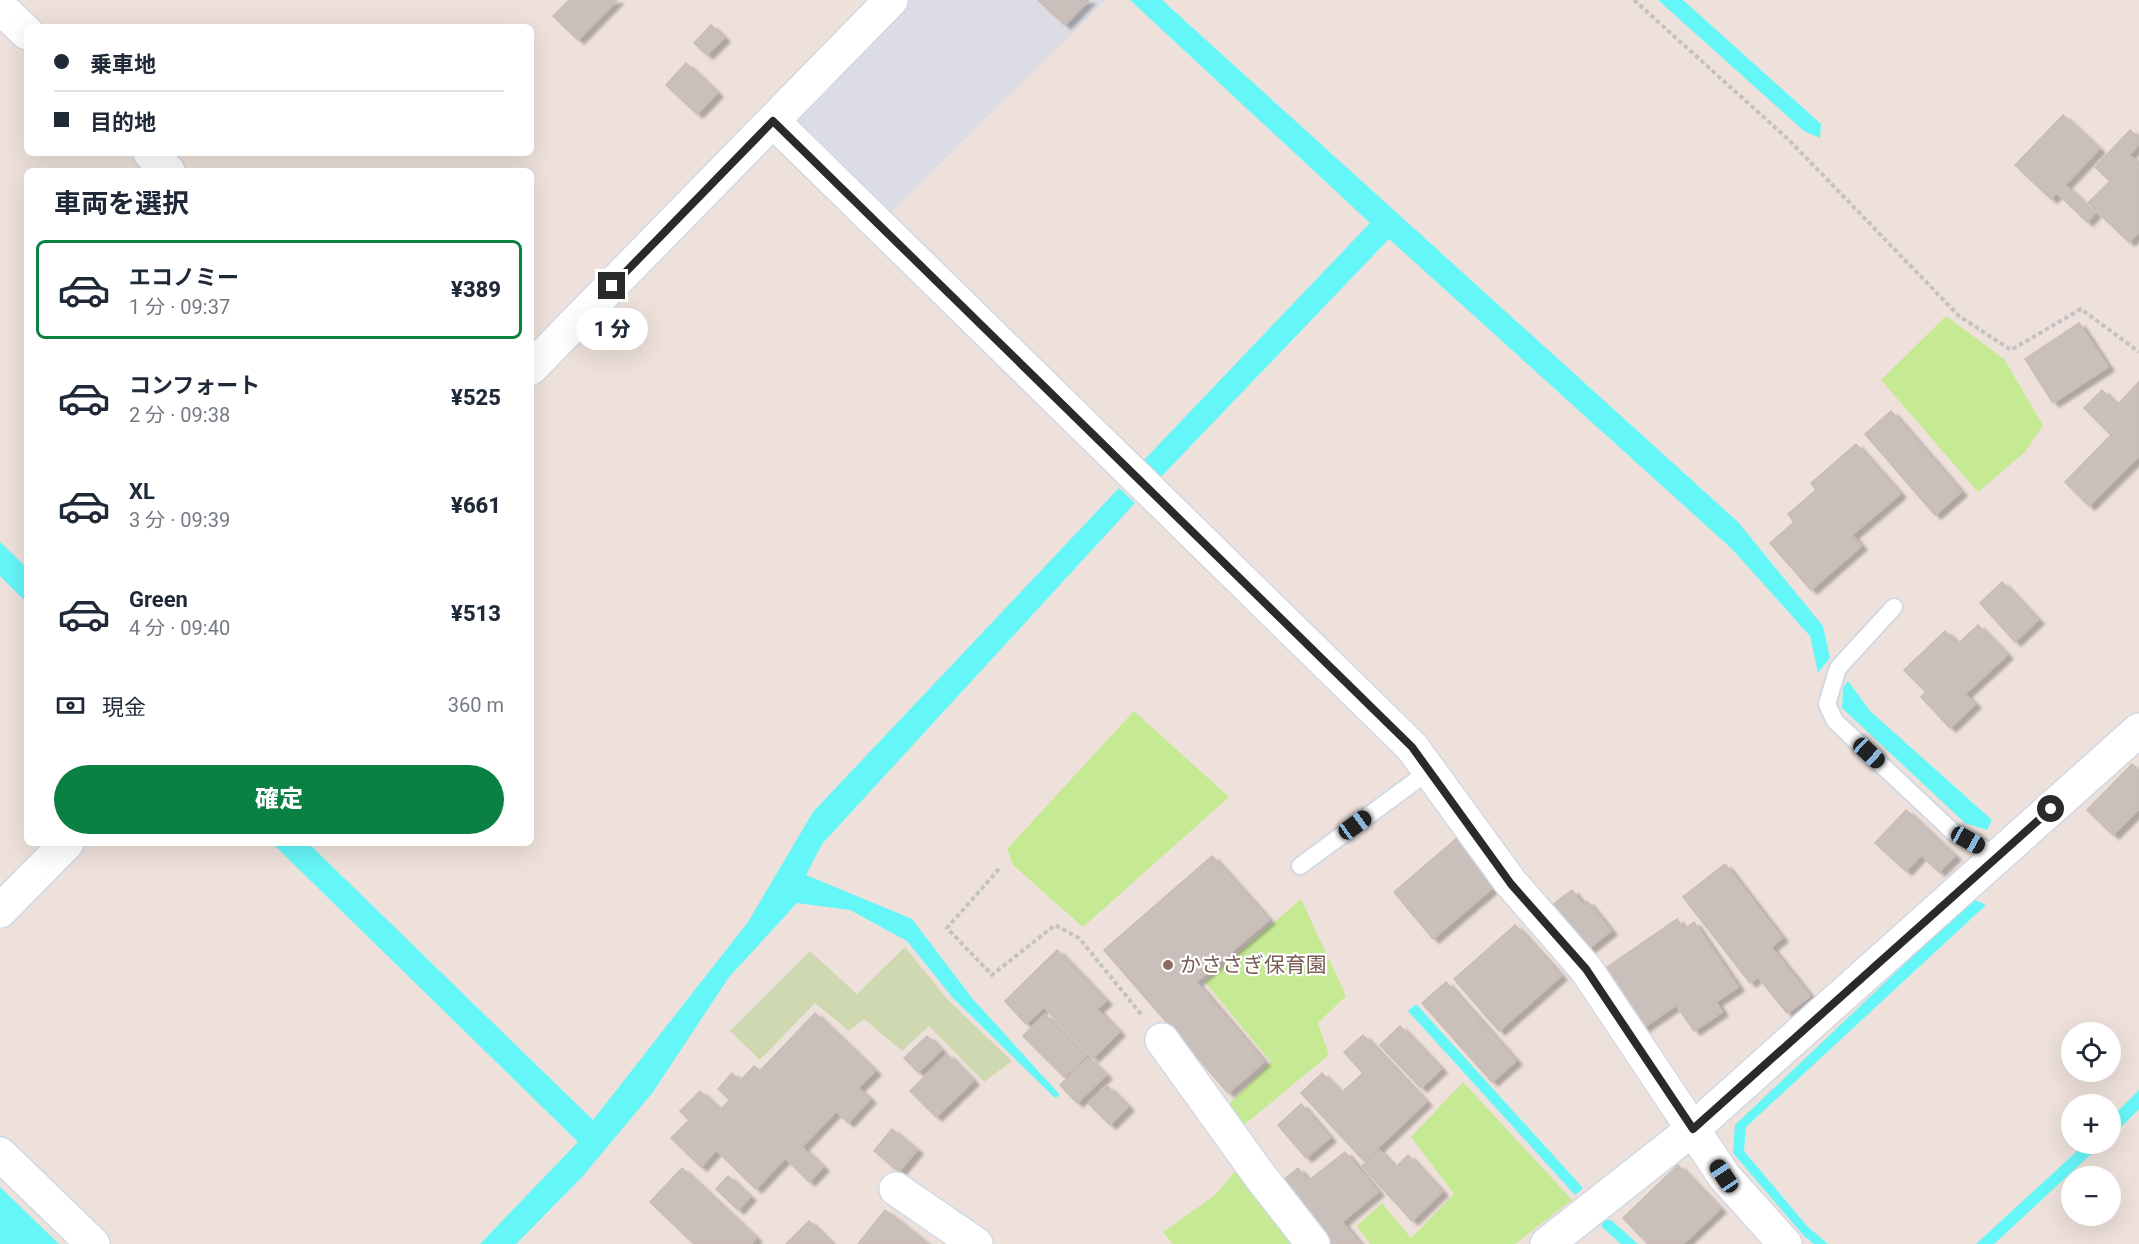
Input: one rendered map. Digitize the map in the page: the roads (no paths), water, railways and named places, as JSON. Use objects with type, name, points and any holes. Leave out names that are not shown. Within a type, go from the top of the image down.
[{"type":"street","points":[[534,365],[891,0]]},
{"type":"street","points":[[0,7],[24,30]]},
{"type":"street","points":[[773,121],[1412,747],[1511,884],[1586,969],[1724,1176],[1785,1244]]},
{"type":"street","points":[[153,156],[165,168]]},
{"type":"street","points":[[1546,1244],[1693,1129],[2139,730]]},
{"type":"street","points":[[0,911],[64,846]]},
{"type":"street","points":[[1162,1040],[1260,1176],[1313,1244]]},
{"type":"street","points":[[0,1154],[93,1244]]},
{"type":"street","points":[[896,1189],[976,1244]]},
{"type":"lane","points":[[1894,607],[1838,668],[1827,704],[1835,721],[1953,832],[1998,856]]},
{"type":"lane","points":[[1300,866],[1429,771]]},
{"type":"water","points":[[1130,0],[1162,0],[1738,522],[1823,626],[1830,658],[1818,673],[1810,636],[1732,549],[1389,239],[1160,478],[1143,461],[1370,223]]},
{"type":"water","points":[[1658,0],[1683,0],[1821,124],[1820,138],[1804,131]]},
{"type":"water","points":[[1119,488],[1135,503],[822,844],[806,875],[912,919],[972,998],[1060,1095],[1055,1098],[953,998],[907,941],[850,910],[797,903],[729,977],[653,1092],[582,1177],[516,1244],[480,1244],[578,1142],[275,846],[311,846],[593,1120],[748,922],[813,812]]},
{"type":"water","points":[[0,542],[24,565],[24,600],[0,576]]},
{"type":"water","points":[[1848,681],[1870,711],[1992,820],[1987,830],[1965,823],[1842,708],[1843,688]]},
{"type":"water","points":[[1973,899],[1986,905],[1746,1127],[1744,1151],[1807,1226],[1828,1244],[1814,1244],[1804,1236],[1733,1153],[1735,1125]]},
{"type":"water","points":[[1416,1004],[1583,1188],[1575,1195],[1408,1011]]},
{"type":"water","points":[[2139,1090],[2139,1109],[2121,1127],[2121,1108]]},
{"type":"water","points":[[2074,1154],[2091,1154],[2078,1166],[2061,1166],[2061,1182],[1994,1244],[1976,1244]]},
{"type":"water","points":[[0,1187],[59,1244],[0,1244]]},
{"type":"water","points":[[1604,1220],[1611,1220],[1638,1244],[1621,1244],[1601,1226]]},
{"type":"place","name":"かささぎ保育園","points":[[1168,965]]}]
